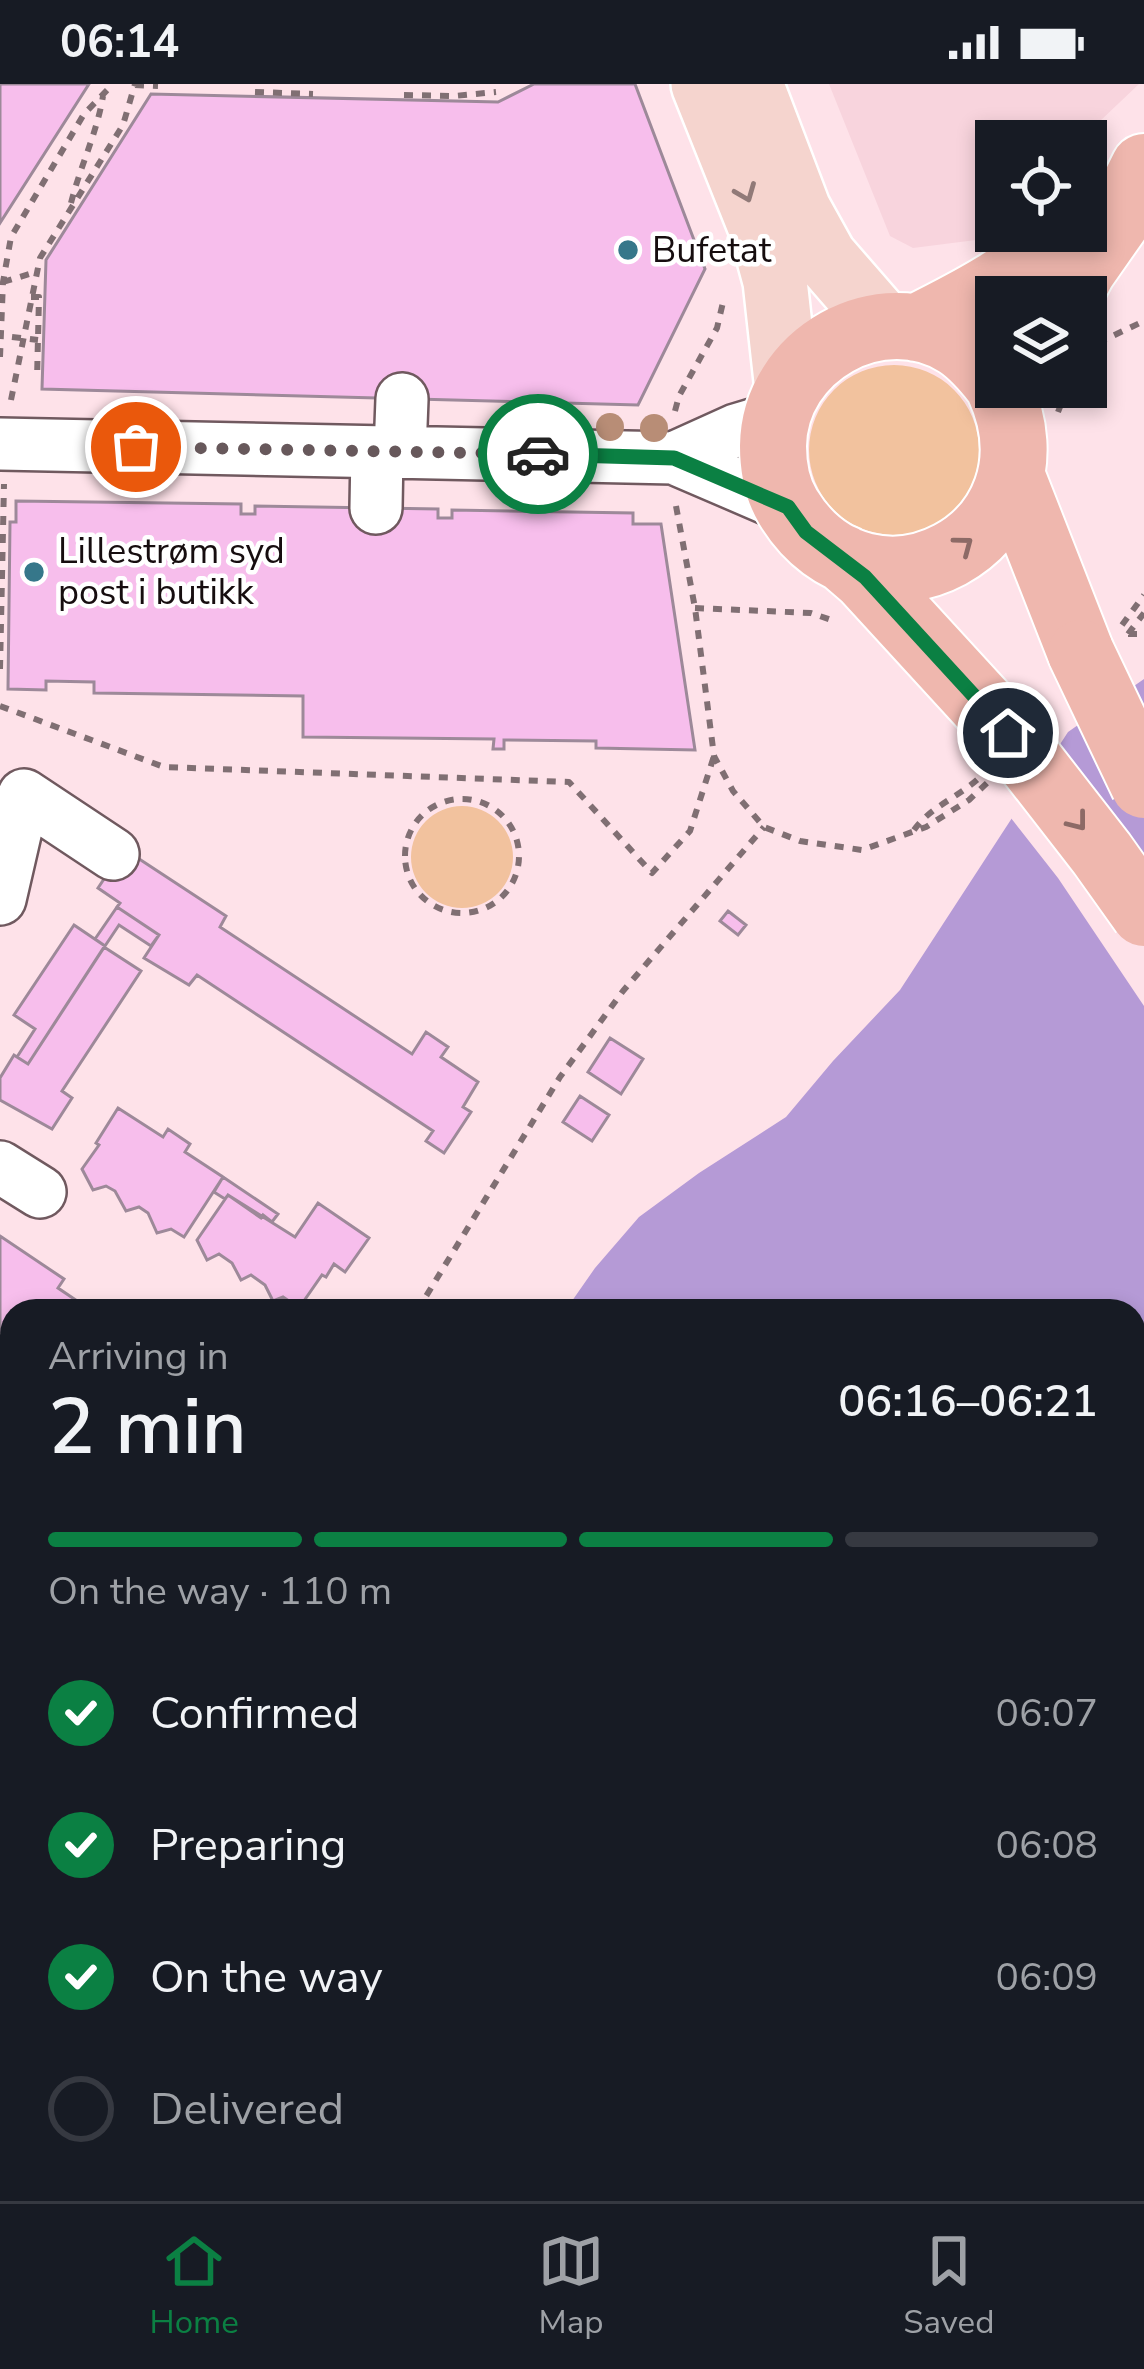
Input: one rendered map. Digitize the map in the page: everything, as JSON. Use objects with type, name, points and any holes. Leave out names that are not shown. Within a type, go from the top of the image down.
[{"type":"highway","points":[[1107,194],[1144,165]]},
{"type":"highway","points":[[1079,276],[1118,219],[1144,165]]},
{"type":"highway","points":[[1044,252],[1007,280],[900,327],[855,332],[828,346],[805,365],[781,404],[773,464],[788,507],[806,532],[865,577],[999,756],[1102,854],[1144,913]]},
{"type":"highway","points":[[900,327],[958,344],[982,364],[1010,413],[1104,644],[1144,785]]},
{"type":"highway","points":[[843,558],[887,569],[918,567],[947,558],[972,541],[993,518],[1010,413]]},
{"type":"main road","points":[[703,84],[761,229],[775,281],[781,404]]},
{"type":"main road","points":[[751,84],[799,210],[825,257],[900,327]]},
{"type":"street","points":[[376,508],[402,399]]},
{"type":"street","points":[[674,457],[781,404]]},
{"type":"street","points":[[5,444],[674,457],[788,507]]},
{"type":"street","points":[[1,895],[24,795],[113,854]]},
{"type":"path","points":[[0,357],[2,283],[10,237],[84,114],[113,84]]},
{"type":"path","points":[[0,669],[5,444],[40,258],[122,124],[135,84],[158,86]]},
{"type":"path","points":[[296,84],[297,94]]},
{"type":"path","points":[[255,92],[313,94]]},
{"type":"path","points":[[404,95],[496,92]]},
{"type":"path","points":[[68,212],[104,94]]},
{"type":"path","points":[[2,283],[37,272]]},
{"type":"path","points":[[725,280],[717,328],[679,396],[674,457],[714,756],[733,791],[764,827],[800,841],[862,850],[926,827],[969,800],[999,756]]},
{"type":"path","points":[[31,297],[39,297],[37,380]]},
{"type":"path","points":[[1107,339],[1144,321]]},
{"type":"path","points":[[12,337],[38,340]]},
{"type":"path","points":[[695,608],[811,613],[845,625]]},
{"type":"path","points":[[1104,644],[1144,613]]},
{"type":"path","points":[[1104,644],[1144,634]]},
{"type":"path","points":[[0,706],[164,766],[568,782],[652,873],[690,831],[714,756]]},
{"type":"path","points":[[452,800],[474,800],[495,809],[511,826],[518,869],[509,890],[493,905],[472,913],[449,912],[429,904],[414,887],[405,866],[406,844],[415,823],[431,808],[452,800]]},
{"type":"path","points":[[424,1299],[560,1077],[623,991],[764,827]]},
{"type":"shaded area","points":[[829,84],[1139,84],[1101,120],[975,120],[975,240],[913,248],[890,236]]},
{"type":"shaded area","points":[[894,365],[927,371],[954,390],[973,417],[979,450],[973,483],[954,510],[927,529],[894,535],[861,529],[834,510],[815,483],[809,450],[815,417],[834,390],[861,371]]},
{"type":"shaded area","points":[[1144,679],[1144,1299],[573,1299],[639,1217],[786,1117],[900,990],[1068,732]]},
{"type":"shaded area","points":[[462,806],[481,810],[498,821],[509,838],[513,857],[509,876],[498,893],[481,904],[462,908],[443,904],[426,893],[415,876],[411,857],[415,838],[426,821],[443,810]]},
{"type":"pier","points":[[1051,746],[1144,869],[1144,1006],[1058,878],[1007,813]]},
{"type":"building","points":[[0,84],[89,84],[0,223]]},
{"type":"building","points":[[534,84],[635,84],[705,269],[638,405],[42,389],[46,260],[151,94],[498,102]]},
{"type":"building","points":[[16,501],[241,504],[241,514],[255,514],[255,506],[438,509],[438,518],[452,518],[452,510],[633,513],[633,524],[661,524],[695,750],[596,748],[596,741],[504,740],[504,749],[493,749],[494,739],[303,737],[303,696],[94,693],[94,682],[46,681],[46,690],[8,689],[10,522],[16,522]]},
{"type":"building","points":[[124,849],[226,916],[220,927],[412,1054],[426,1032],[448,1047],[441,1057],[478,1082],[463,1107],[471,1112],[444,1153],[426,1141],[433,1131],[197,975],[189,985],[144,958],[159,935],[98,888]]},
{"type":"building","points":[[117,907],[159,935],[151,946],[119,925],[105,946],[95,939]]},
{"type":"building","points":[[728,911],[746,925],[738,935],[720,921]]},
{"type":"building","points":[[74,925],[105,946],[28,1064],[17,1057],[35,1029],[14,1015]]},
{"type":"building","points":[[104,947],[141,971],[62,1091],[72,1098],[52,1129],[0,1100],[0,1078],[14,1055],[28,1064]]},
{"type":"building","points":[[610,1038],[643,1059],[621,1094],[588,1072]]},
{"type":"building","points":[[580,1096],[609,1115],[592,1141],[563,1122]]},
{"type":"building","points":[[118,1108],[163,1137],[168,1129],[190,1144],[185,1152],[223,1177],[184,1237],[171,1229],[157,1233],[148,1213],[139,1207],[126,1211],[115,1191],[106,1186],[93,1190],[82,1169]]},
{"type":"building","points":[[223,1177],[278,1214],[272,1222],[228,1195],[225,1199],[214,1192]]},
{"type":"building","points":[[228,1195],[295,1237],[318,1203],[369,1238],[345,1272],[334,1264],[305,1299],[272,1299],[265,1285],[251,1275],[241,1280],[232,1263],[219,1254],[207,1260],[197,1240]]},
{"type":"building","points":[[0,1236],[64,1279],[58,1288],[74,1299],[0,1299]]},
{"type":"way so far","points":[[136,447],[538,454]]},
{"type":"place","name":"Bufetat","points":[[628,250]]},
{"type":"place","name":"Lillestrøm syd post i butikk","points":[[34,572]]},
{"type":"route","points":[[538,454],[674,458],[788,507],[806,532],[865,577],[1008,733]]}]
